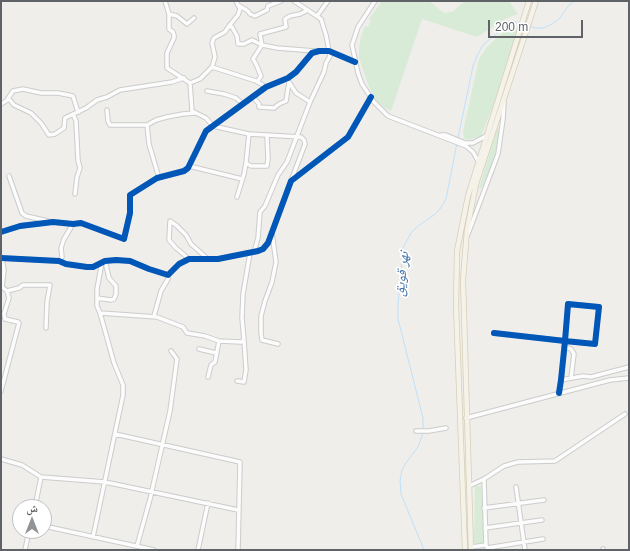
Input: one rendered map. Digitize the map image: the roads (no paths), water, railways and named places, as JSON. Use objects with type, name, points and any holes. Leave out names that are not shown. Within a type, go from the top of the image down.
[{"type":"main road","points":[[465,550],[456,277],[457,251],[461,225],[478,161],[529,1]]},
{"type":"main road","points":[[471,548],[463,280],[466,238],[476,184],[536,1]]},
{"type":"main road","points":[[464,530],[470,530]]},
{"type":"street","points":[[154,316],[161,291],[168,279],[168,275],[179,264],[189,259],[218,259],[252,253],[263,249],[272,232],[305,144],[301,137],[249,134],[213,126],[206,118],[192,111],[190,84],[184,78],[167,68],[167,53],[174,38],[173,32],[169,29],[169,14],[165,1]]},
{"type":"street","points":[[237,3],[250,14],[255,16],[267,10],[268,6],[281,1]]},
{"type":"street","points":[[237,381],[244,382],[246,370],[242,318],[243,294],[252,253],[258,238],[260,212],[268,201],[278,175],[287,162],[310,102],[330,56],[321,19],[294,1]]},
{"type":"street","points":[[318,16],[328,1]]},
{"type":"street","points":[[375,1],[358,26],[352,45],[360,78],[374,102],[388,116],[465,144],[473,152],[478,161]]},
{"type":"street","points":[[190,84],[200,78],[212,67],[215,57],[212,43],[214,38],[225,32],[238,15],[240,9],[237,3]]},
{"type":"street","points":[[262,45],[260,34],[286,27],[285,19],[308,10]]},
{"type":"street","points":[[169,14],[177,16],[187,24],[194,18]]},
{"type":"street","points":[[229,26],[232,26],[238,44],[244,44],[252,40],[262,45],[277,48],[329,51],[355,62]]},
{"type":"street","points":[[257,82],[261,76],[253,59],[262,45]]},
{"type":"street","points":[[9,176],[22,213],[35,219],[73,224],[80,223],[124,239],[130,213],[130,195],[159,178],[184,171],[189,166],[206,131],[266,87],[288,80],[312,53],[319,51]]},
{"type":"street","points":[[212,67],[257,82],[266,87]]},
{"type":"street","points":[[7,100],[9,99],[14,105],[31,113],[41,123],[49,135],[55,134],[64,128],[65,118],[79,112],[97,100],[107,97],[120,90],[172,82],[184,78]]},
{"type":"street","points":[[288,80],[296,93],[310,102]]},
{"type":"street","points":[[253,97],[259,104],[259,107],[274,108],[286,101],[288,80]]},
{"type":"street","points":[[1,104],[7,100],[13,91],[23,89],[41,93],[58,93],[73,96],[79,112]]},
{"type":"street","points":[[207,91],[236,98],[243,104]]},
{"type":"street","points":[[291,180],[348,137],[371,97]]},
{"type":"street","points":[[466,238],[498,154],[504,119],[505,98]]},
{"type":"street","points":[[106,110],[110,125],[147,125],[156,120],[167,117],[197,113]]},
{"type":"street","points":[[73,114],[76,121],[78,160],[80,168],[77,177],[75,194]]},
{"type":"street","points":[[147,125],[149,144],[159,178]]},
{"type":"street","points":[[238,197],[246,163],[249,134]]},
{"type":"street","points":[[246,163],[250,166],[266,166],[268,159],[267,136]]},
{"type":"street","points":[[465,144],[473,143],[486,136]]},
{"type":"street","points":[[189,166],[242,179]]},
{"type":"street","points":[[189,259],[169,240],[170,221],[186,235],[191,244],[208,259]]},
{"type":"street","points":[[1,232],[20,226],[53,222]]},
{"type":"street","points":[[59,260],[62,257],[61,248],[64,239],[73,224]]},
{"type":"street","points":[[272,232],[276,262],[272,282],[264,301],[261,316],[261,333],[262,340],[278,344]]},
{"type":"street","points":[[1,391],[19,323],[5,319],[4,314],[9,298],[7,291],[2,287],[4,270],[1,258],[59,260],[66,264],[87,267],[116,260],[130,261],[168,275]]},
{"type":"street","points":[[94,537],[123,395],[123,385],[114,363],[97,306],[97,289],[103,262]]},
{"type":"street","points":[[97,298],[111,300],[114,299],[116,294],[116,286],[109,278],[109,274],[103,262]]},
{"type":"street","points":[[7,291],[19,288],[23,285],[50,285],[47,302],[46,328]]},
{"type":"street","points":[[494,334],[565,341],[595,344],[599,307],[568,304],[565,341],[559,393]]},
{"type":"street","points":[[100,312],[154,316],[182,328],[187,333],[205,336],[218,341],[241,342],[244,340]]},
{"type":"street","points":[[208,377],[211,365],[215,362],[218,341]]},
{"type":"street","points":[[564,347],[571,349],[574,354],[571,378]]},
{"type":"street","points":[[199,349],[216,353]]},
{"type":"street","points":[[137,546],[152,492],[170,411],[177,359],[171,351]]},
{"type":"street","points":[[561,380],[583,376],[591,377],[629,367]]},
{"type":"street","points":[[466,418],[610,380],[629,378]]},
{"type":"street","points":[[469,486],[484,479],[504,466],[518,462],[555,461],[625,414]]},
{"type":"street","points":[[417,431],[429,431],[446,428]]},
{"type":"street","points":[[115,434],[240,462],[238,550]]},
{"type":"street","points":[[1,459],[22,465],[41,477],[105,482],[238,510]]},
{"type":"street","points":[[37,499],[41,477]]},
{"type":"street","points":[[484,479],[484,508],[487,548]]},
{"type":"street","points":[[516,487],[526,550]]},
{"type":"street","points":[[484,508],[544,500]]},
{"type":"street","points":[[198,550],[208,503]]},
{"type":"street","points":[[485,528],[542,520]]},
{"type":"street","points":[[52,528],[154,550]]},
{"type":"street","points":[[25,550],[27,539]]},
{"type":"street","points":[[471,548],[487,548],[543,539]]},
{"type":"waterway","name":"نهر قويق","points":[[529,26],[543,28],[552,24],[560,18],[569,5],[574,1]]},
{"type":"waterway","name":"نهر قويق","points":[[458,138],[473,66],[477,56],[483,45],[509,23],[520,23]]},
{"type":"waterway","name":"نهر قويق","points":[[423,430],[423,418],[398,319],[403,248],[411,233],[434,215],[446,199],[457,143]]},
{"type":"waterway","name":"نهر قويق","points":[[423,433],[418,447],[402,470],[400,480],[401,494],[424,550]]}]
